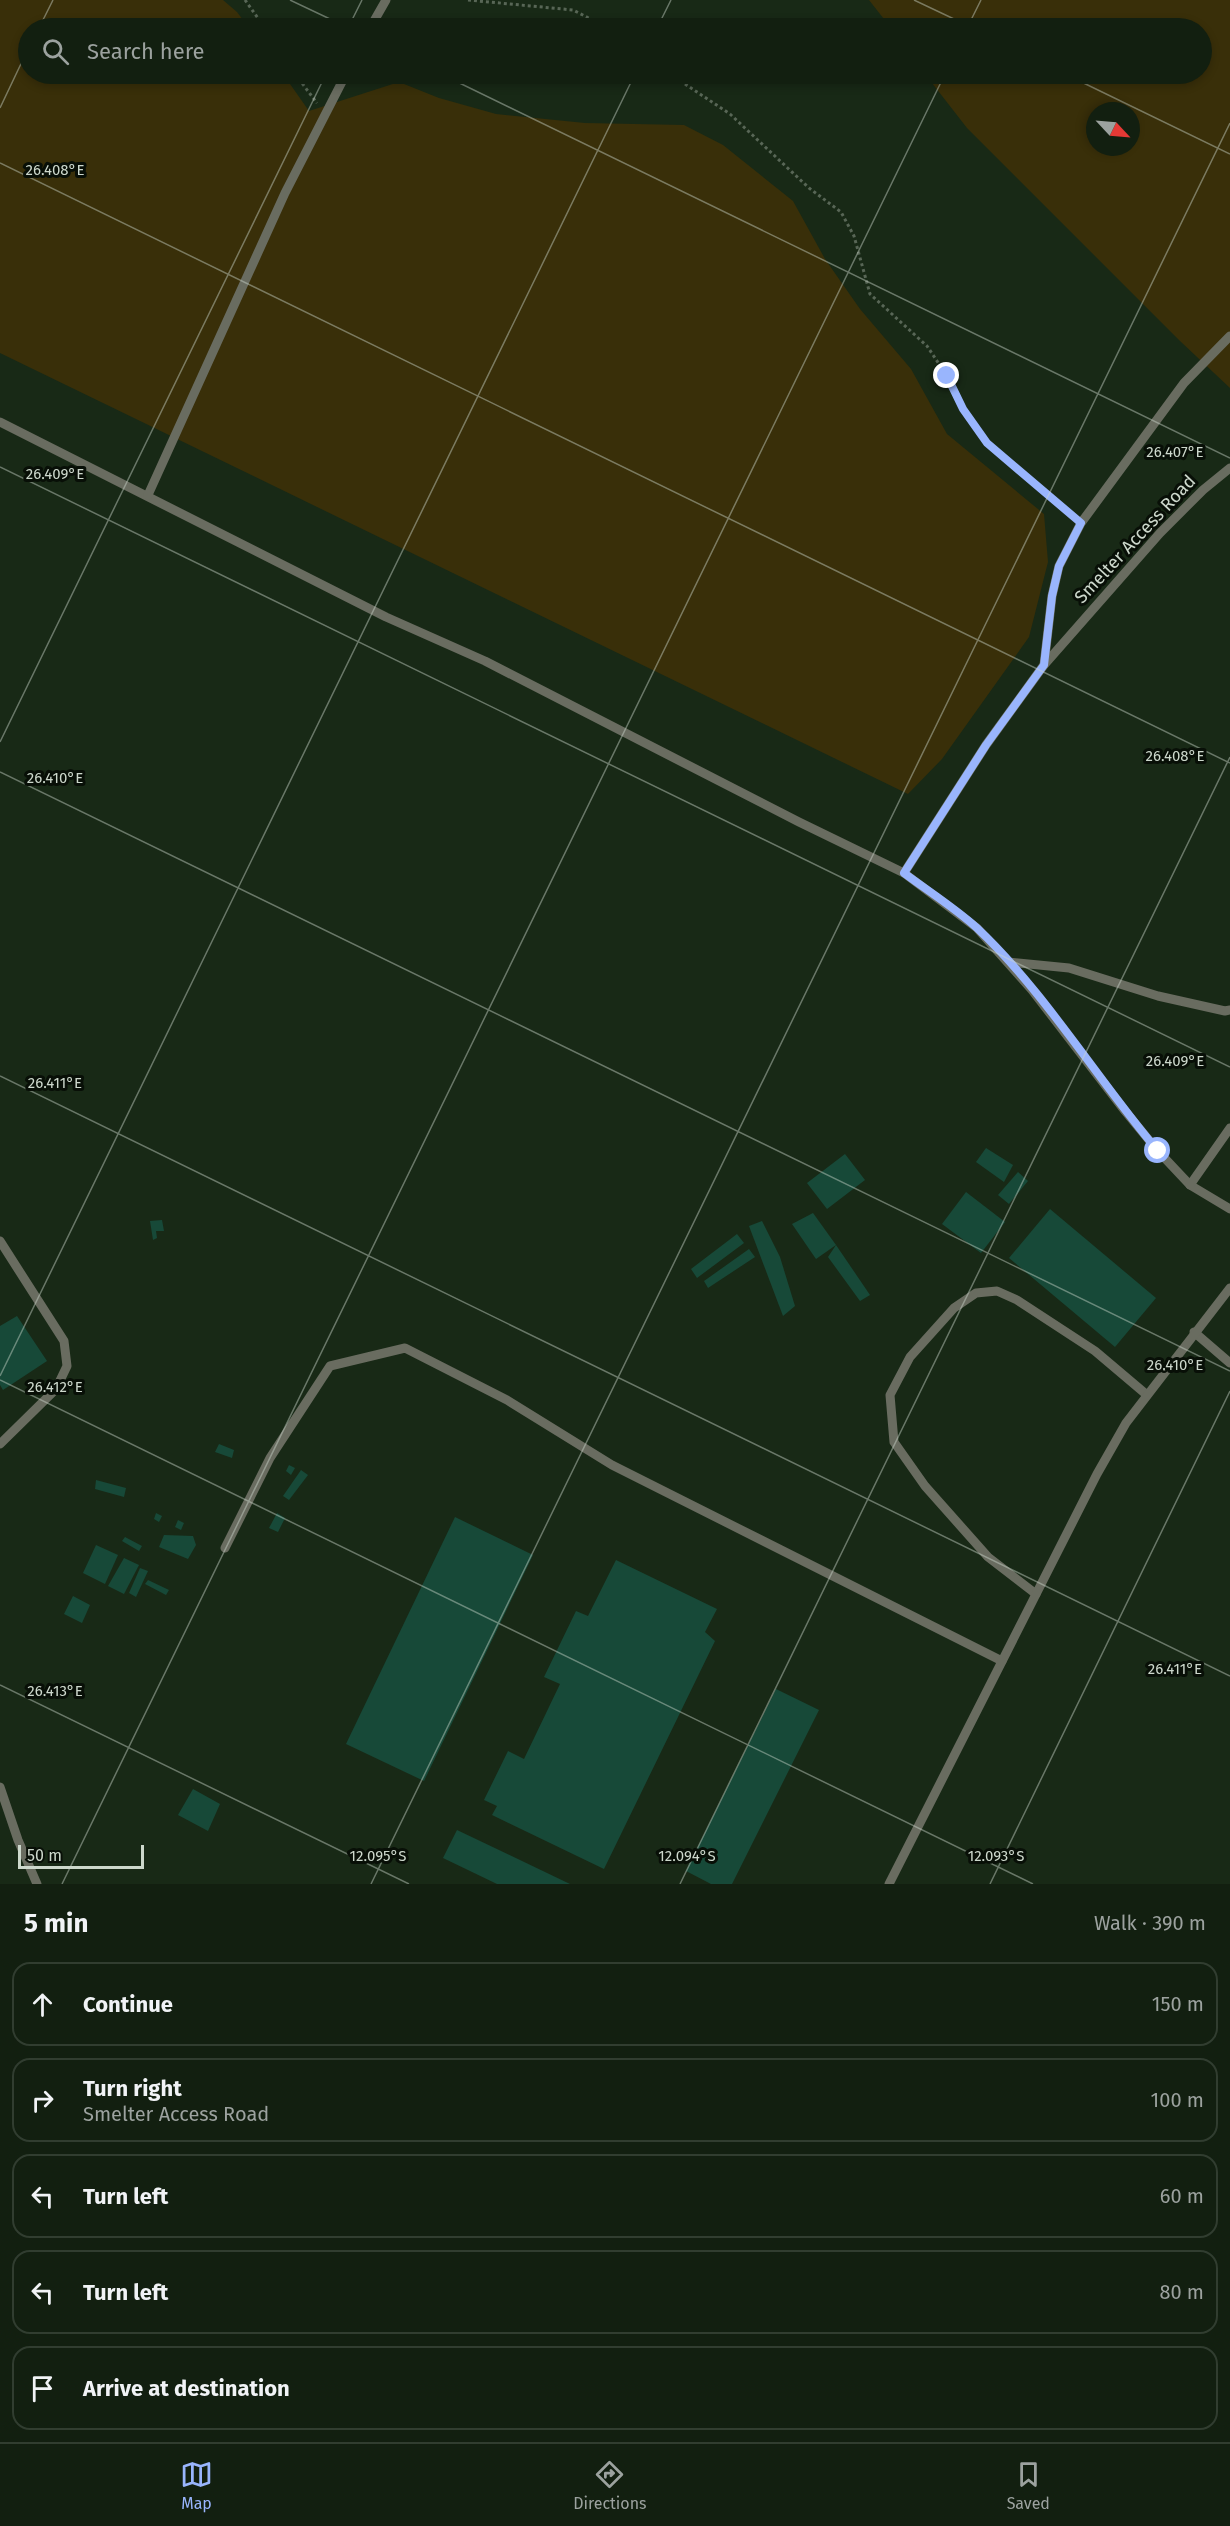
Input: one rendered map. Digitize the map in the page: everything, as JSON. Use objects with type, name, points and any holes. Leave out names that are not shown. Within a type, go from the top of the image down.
[{"type":"lane","points":[[376,18],[386,0]]},
{"type":"lane","points":[[148,495],[285,193],[341,84]]},
{"type":"lane","points":[[1044,665],[1052,596],[1059,566],[1081,523],[1184,382],[1230,336]]},
{"type":"lane","points":[[0,422],[386,617],[485,661],[799,822],[904,873],[977,928],[1032,990],[1125,1111],[1190,1185],[1230,1209]]},
{"type":"lane","name":"Smelter Access Road","points":[[904,873],[986,745],[1044,665],[1160,533],[1203,490],[1230,468]]},
{"type":"lane","points":[[1008,962],[1069,968],[1158,996],[1225,1011],[1230,1010]]},
{"type":"lane","points":[[1190,1185],[1230,1128]]},
{"type":"lane","points":[[0,1241],[64,1341],[67,1366],[56,1389],[0,1444]]},
{"type":"lane","points":[[889,1884],[1097,1474],[1126,1423],[1230,1288]]},
{"type":"lane","points":[[1036,1594],[988,1557],[925,1486],[894,1442],[890,1395],[910,1357],[954,1308],[976,1293],[996,1291],[1017,1300],[1095,1351],[1147,1395]]},
{"type":"lane","points":[[1194,1332],[1230,1363]]},
{"type":"lane","points":[[225,1548],[270,1458],[330,1366],[405,1348],[507,1400],[612,1465],[1002,1661]]},
{"type":"lane","points":[[0,1787],[18,1840],[37,1884]]},
{"type":"path","points":[[245,0],[258,18]]},
{"type":"path","points":[[468,0],[573,10],[589,18]]},
{"type":"path","points":[[303,84],[325,113]]},
{"type":"path","points":[[685,84],[730,114],[809,188],[842,212],[854,236],[870,294],[927,346],[947,376],[963,409],[987,443],[1081,523]]},
{"type":"shaded area","points":[[0,0],[223,0],[242,18],[18,18],[18,84],[290,84],[309,111],[393,84],[404,84],[439,98],[496,114],[585,123],[684,125],[723,145],[793,201],[825,259],[860,309],[911,369],[947,434],[1044,514],[1048,562],[1029,637],[942,759],[908,794],[0,353]]},
{"type":"shaded area","points":[[869,0],[1230,0],[1230,388],[967,128],[933,84],[1212,84],[1212,18],[883,18]]},
{"type":"building","points":[[986,1148],[1013,1165],[1004,1182],[976,1162]]},
{"type":"building","points":[[845,1154],[865,1180],[827,1209],[807,1183]]},
{"type":"building","points":[[1018,1172],[1028,1181],[1009,1204],[998,1195]]},
{"type":"building","points":[[966,1192],[1005,1222],[981,1253],[942,1224]]},
{"type":"building","points":[[1050,1209],[1156,1298],[1115,1347],[1009,1258]]},
{"type":"building","points":[[813,1213],[836,1245],[816,1259],[792,1224]]},
{"type":"building","points":[[162,1220],[164,1231],[156,1231],[157,1238],[153,1240],[150,1221]]},
{"type":"building","points":[[762,1221],[780,1257],[795,1306],[783,1316],[749,1226]]},
{"type":"building","points":[[737,1234],[744,1243],[697,1278],[691,1269]]},
{"type":"building","points":[[836,1245],[870,1295],[860,1301],[828,1257]]},
{"type":"building","points":[[749,1249],[755,1257],[708,1288],[704,1281]]},
{"type":"building","points":[[17,1316],[47,1361],[3,1390],[0,1385],[0,1326]]},
{"type":"building","points":[[219,1444],[234,1450],[232,1458],[215,1452]]},
{"type":"building","points":[[289,1465],[295,1468],[291,1475],[286,1471]]},
{"type":"building","points":[[301,1470],[308,1475],[289,1500],[283,1496]]},
{"type":"building","points":[[96,1480],[126,1488],[124,1497],[95,1489]]},
{"type":"building","points":[[156,1513],[162,1516],[159,1522],[154,1519]]},
{"type":"building","points":[[277,1513],[285,1518],[278,1532],[269,1528]]},
{"type":"building","points":[[455,1517],[533,1555],[424,1781],[346,1744]]},
{"type":"building","points":[[178,1520],[184,1523],[181,1530],[175,1527]]},
{"type":"building","points":[[164,1535],[193,1536],[196,1545],[188,1559],[159,1547]]},
{"type":"building","points":[[125,1537],[142,1546],[139,1551],[122,1541]]},
{"type":"building","points":[[96,1545],[118,1555],[105,1584],[83,1573]]},
{"type":"building","points":[[124,1558],[139,1565],[124,1594],[108,1586]]},
{"type":"building","points":[[616,1560],[717,1609],[705,1632],[715,1641],[604,1869],[492,1815],[497,1806],[484,1800],[508,1751],[524,1759],[560,1684],[544,1677],[576,1611],[588,1616]]},
{"type":"building","points":[[140,1568],[148,1571],[136,1597],[129,1593]]},
{"type":"building","points":[[148,1580],[169,1590],[166,1595],[145,1584]]},
{"type":"building","points":[[73,1596],[90,1605],[82,1623],[64,1614]]},
{"type":"building","points":[[776,1689],[819,1710],[732,1884],[711,1884],[686,1871]]},
{"type":"building","points":[[193,1789],[220,1804],[208,1831],[178,1815]]},
{"type":"building","points":[[457,1830],[570,1884],[497,1884],[443,1858]]},
{"type":"route","points":[[947,376],[963,409],[987,443],[1020,474],[1081,523],[1059,566],[1052,596],[1044,665],[986,745],[904,873],[977,928],[1032,990],[1158,1151]]}]
